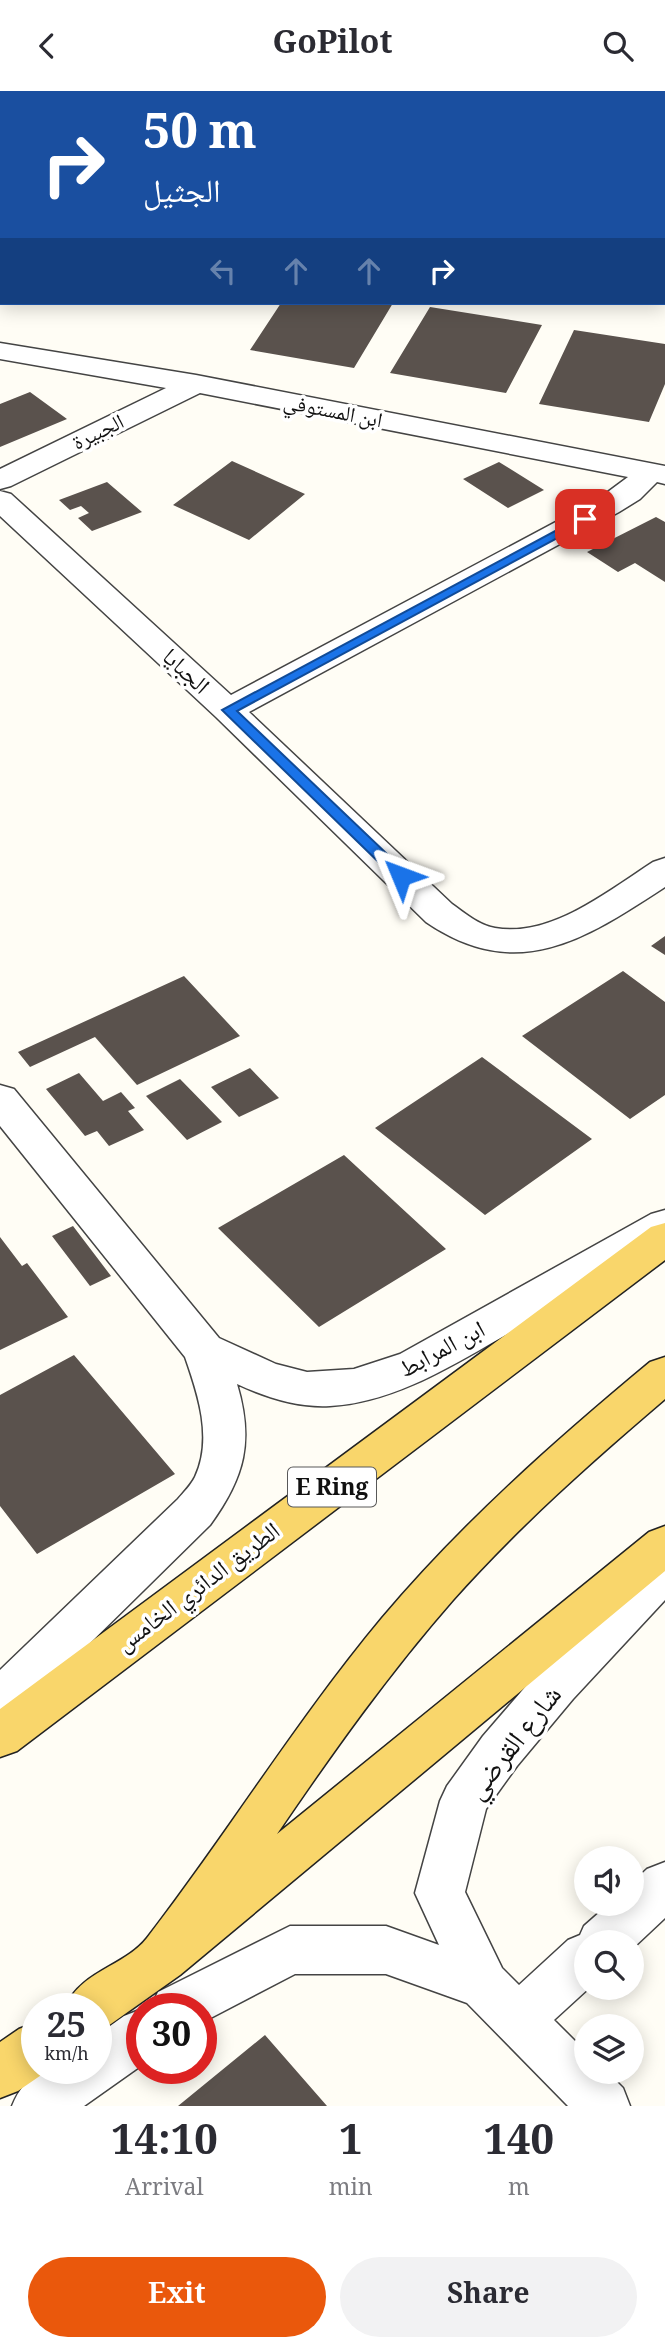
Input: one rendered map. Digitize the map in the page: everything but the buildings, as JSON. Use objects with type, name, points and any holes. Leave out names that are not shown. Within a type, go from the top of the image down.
[{"type":"main road","name":"الطريق الدائري الخامس","points":[[0,1735],[665,1238]]},
{"type":"main road","points":[[162,1958],[348,1696],[436,1588],[557,1465],[665,1374]]},
{"type":"main road","points":[[112,1993],[162,1958],[665,1545]]},
{"type":"main road","points":[[0,2073],[21,2058]]},
{"type":"street","name":"ابن المستوفي","points":[[0,351],[196,384],[657,474]]},
{"type":"street","name":"الجبيرة","points":[[0,480],[196,384]]},
{"type":"street","points":[[228,710],[608,506],[657,474]]},
{"type":"street","name":"الجبايا","points":[[0,499],[228,710],[439,913],[468,932],[502,941],[548,936],[587,920],[665,870]]},
{"type":"street","name":"ابن المرابط","points":[[0,1099],[204,1350],[219,1391],[226,1423],[217,1477],[194,1512],[0,1700]]},
{"type":"street","name":"ابن المرابط","points":[[204,1350],[263,1379],[302,1391],[346,1389],[383,1379],[415,1366],[665,1225]]},
{"type":"street","name":"شارع القرضي","points":[[604,2106],[500,2002],[440,1893],[464,1801],[500,1751],[556,1685],[665,1569]]},
{"type":"street","points":[[616,1930],[665,1885]]},
{"type":"street","name":"شارع القرضي","points":[[206,1993],[289,1949],[386,1950],[500,2002]]},
{"type":"street","points":[[500,2002],[574,1963]]},
{"type":"street","points":[[38,2106],[71,2084]]},
{"type":"route","points":[[401,876],[228,710],[585,519]]}]
